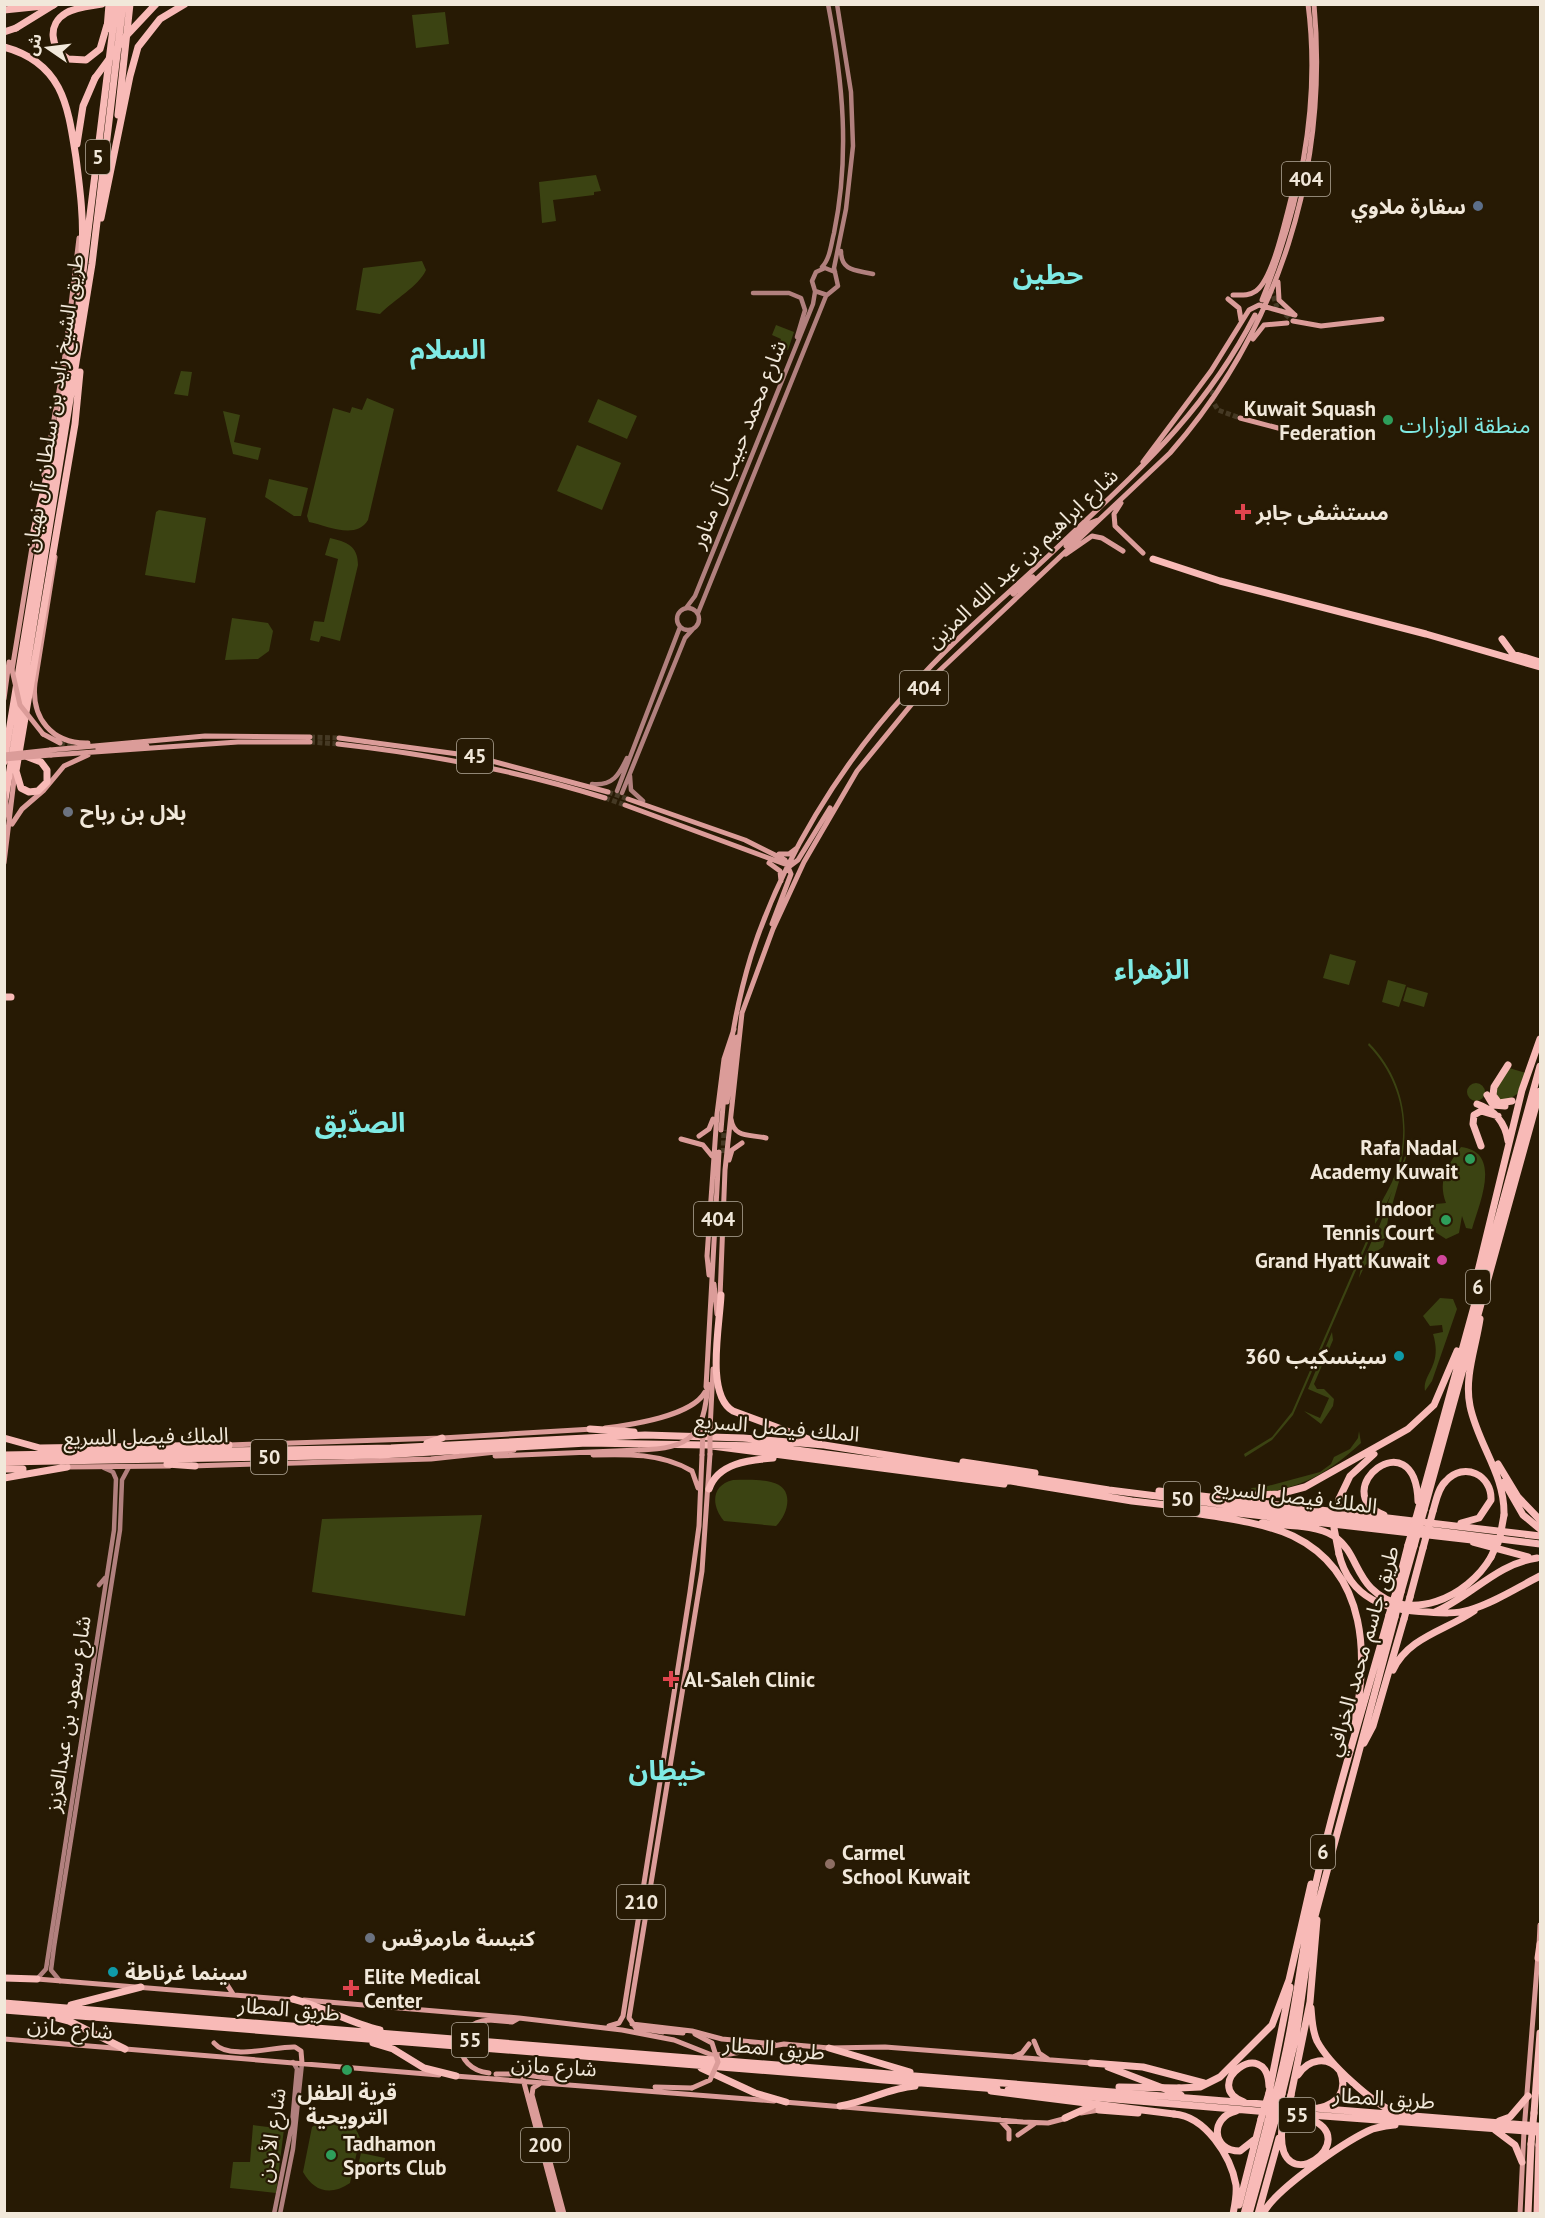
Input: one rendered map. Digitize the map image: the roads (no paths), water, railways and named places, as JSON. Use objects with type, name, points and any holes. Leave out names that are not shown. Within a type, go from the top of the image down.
[{"type":"highway","points":[[4,10],[55,4]]},
{"type":"highway","points":[[4,32],[16,28],[55,4]]},
{"type":"highway","points":[[77,168],[79,121],[95,78],[126,36],[156,4]]},
{"type":"highway","points":[[94,244],[138,47],[160,19],[185,4]]},
{"type":"highway","points":[[112,158],[117,7]]},
{"type":"highway","points":[[117,7],[107,25],[100,49],[88,59],[77,61],[68,59],[54,44],[53,29],[63,15],[77,8],[117,7]]},
{"type":"highway","name":"طريق الشيخ زايد بن سلطان آل نهيان","points":[[4,759],[58,444],[79,304],[117,7]]},
{"type":"highway","name":"طريق الشيخ زايد بن سلطان آل نهيان","points":[[4,806],[80,346],[94,244],[117,7]]},
{"type":"highway","points":[[104,108],[107,25]]},
{"type":"highway","points":[[4,46],[37,62],[59,87],[68,112],[83,216],[79,304]]},
{"type":"highway","name":"5","points":[[55,548],[76,418],[80,346]]},
{"type":"highway","points":[[34,531],[58,444]]},
{"type":"highway","points":[[28,757],[37,760],[47,770],[47,782],[38,791],[26,791],[19,785],[16,777],[55,548]]},
{"type":"highway","points":[[1153,559],[1220,581],[1540,667]]},
{"type":"highway","points":[[1502,639],[1506,648],[1513,654],[1540,662]]},
{"type":"highway","points":[[1472,1311],[1472,1298],[1484,1243],[1522,1090],[1540,1039]]},
{"type":"highway","points":[[1508,1065],[1495,1085],[1493,1095],[1499,1103],[1512,1101]]},
{"type":"highway","name":"طريق جاسم محمد الخرافي","points":[[1411,1545],[1416,1518],[1421,1510],[1472,1311],[1540,1066]]},
{"type":"highway","points":[[1487,1095],[1491,1103],[1497,1107],[1505,1106],[1522,1090]]},
{"type":"highway","name":"طريق جاسم محمد الخرافي","points":[[1249,2214],[1274,2093],[1289,2040],[1309,1912],[1338,1793],[1484,1298],[1540,1091]]},
{"type":"highway","points":[[1477,1104],[1498,1116],[1506,1131],[1509,1148]]},
{"type":"highway","points":[[1481,1146],[1473,1116],[1481,1111],[1498,1116]]},
{"type":"highway","points":[[721,1295],[716,1379],[718,1392],[723,1402],[733,1411],[824,1445]]},
{"type":"highway","points":[[1484,1298],[1468,1388],[1470,1405],[1479,1434],[1519,1510],[1540,1529]]},
{"type":"highway","points":[[1109,1490],[1264,1496],[1291,1491],[1321,1479],[1421,1420],[1434,1405],[1467,1330]]},
{"type":"highway","points":[[590,1429],[645,1435]]},
{"type":"highway","points":[[1479,1434],[1518,1497],[1540,1520]]},
{"type":"highway","name":"الملك فيصل السريع","points":[[4,1455],[391,1448],[645,1435],[742,1438],[824,1445],[1109,1490],[1540,1542]]},
{"type":"highway","points":[[1397,1436],[1358,1467],[1339,1499],[1334,1528],[1339,1554],[1350,1576],[1368,1597],[1400,1611],[1451,1613],[1478,1607],[1540,1576]]},
{"type":"highway","points":[[4,1438],[45,1448],[228,1445]]},
{"type":"highway","points":[[391,1448],[442,1438]]},
{"type":"highway","name":"الملك فيصل السريع","points":[[4,1462],[132,1463],[380,1455],[586,1443],[705,1443],[808,1450],[1132,1501],[1468,1540],[1540,1542]]},
{"type":"highway","points":[[705,1443],[722,1449],[800,1457],[954,1480],[1033,1485]]},
{"type":"highway","points":[[148,1452],[228,1445]]},
{"type":"highway","points":[[709,1489],[716,1475],[731,1466],[767,1459],[800,1457]]},
{"type":"highway","points":[[132,1463],[195,1466]]},
{"type":"highway","points":[[1401,1519],[1378,1512],[1366,1498],[1367,1479],[1381,1464],[1400,1464],[1410,1471],[1418,1487],[1421,1510]]},
{"type":"highway","points":[[1224,1519],[1304,1528],[1332,1534],[1347,1547],[1371,1588],[1390,1602],[1425,1605],[1451,1596],[1472,1581],[1491,1557],[1500,1537],[1504,1515],[1502,1486],[1495,1466]]},
{"type":"highway","points":[[4,1469],[66,1467]]},
{"type":"highway","points":[[4,1478],[66,1467]]},
{"type":"highway","points":[[1358,1753],[1373,1726],[1441,1486],[1451,1476],[1468,1471],[1483,1477],[1491,1493],[1486,1512],[1473,1521],[1445,1524]]},
{"type":"highway","points":[[1188,1494],[1445,1524],[1540,1542]]},
{"type":"highway","points":[[1132,1501],[1274,1530],[1304,1542],[1329,1563],[1352,1602],[1363,1645],[1363,1680],[1338,1793]]},
{"type":"highway","points":[[1468,1540],[1494,1550],[1539,1558]]},
{"type":"highway","points":[[1432,1613],[1452,1604],[1506,1566],[1539,1558]]},
{"type":"highway","points":[[1385,1686],[1395,1664],[1411,1647],[1472,1613],[1478,1607]]},
{"type":"highway","name":"طريق جاسم محمد الخرافي","points":[[1274,2093],[1296,2037],[1317,1909],[1392,1616]]},
{"type":"highway","points":[[1053,2089],[1200,2087],[1220,2077],[1272,2025],[1283,2001],[1304,1908],[1322,1855]]},
{"type":"highway","points":[[1258,2214],[1291,2095],[1310,2002],[1317,1909]]},
{"type":"highway","points":[[1538,1958],[1540,1944]]},
{"type":"highway","points":[[1274,2093],[1294,1952]]},
{"type":"highway","points":[[4,1978],[37,1979]]},
{"type":"highway","points":[[28,2005],[83,2003],[141,1987]]},
{"type":"highway","points":[[293,1999],[318,2005],[357,2025],[403,2035]]},
{"type":"highway","points":[[1310,2002],[1314,2032],[1325,2052],[1370,2099],[1404,2116]]},
{"type":"highway","name":"طريق المطار","points":[[4,2003],[189,2020],[942,2078],[989,2088]]},
{"type":"highway","name":"طريق المطار","points":[[4,2010],[189,2020]]},
{"type":"highway","points":[[36,2012],[69,2021],[125,2049]]},
{"type":"highway","name":"طريق المطار","points":[[230,2023],[350,2038],[934,2084],[1053,2089],[1404,2116],[1524,2128],[1540,2132]]},
{"type":"highway","points":[[1537,2214],[1540,2033]]},
{"type":"highway","points":[[350,2038],[383,2045],[419,2065],[456,2076]]},
{"type":"highway","points":[[829,2048],[901,2070],[942,2078]]},
{"type":"highway","points":[[629,2053],[712,2055]]},
{"type":"highway","points":[[1294,2082],[1302,2068],[1315,2060],[1328,2061],[1340,2071],[1343,2087],[1337,2100],[1327,2106],[1309,2109]]},
{"type":"highway","points":[[684,2063],[722,2075],[755,2093],[786,2102]]},
{"type":"highway","points":[[1091,2063],[1143,2067],[1199,2084],[1220,2077]]},
{"type":"highway","points":[[1091,2063],[1125,2073],[1158,2088],[1200,2100]]},
{"type":"highway","points":[[1255,2105],[1239,2100],[1232,2093],[1230,2082],[1236,2069],[1248,2063],[1262,2067],[1274,2093]]},
{"type":"highway","points":[[840,2106],[864,2102],[894,2089],[934,2084]]},
{"type":"highway","points":[[989,2088],[1174,2114],[1195,2119],[1213,2137],[1234,2177],[1237,2192],[1235,2214]]},
{"type":"highway","name":"طريق المطار","points":[[1053,2089],[1244,2110],[1427,2125],[1494,2126]]},
{"type":"highway","points":[[1522,2162],[1509,2139],[1494,2126],[1510,2117],[1528,2096]]},
{"type":"highway","points":[[1065,2118],[1100,2103],[1140,2099]]},
{"type":"highway","points":[[1099,2110],[1185,2119],[1197,2124],[1213,2137]]},
{"type":"highway","points":[[1244,2110],[1228,2113],[1221,2118],[1216,2132],[1225,2148],[1240,2151],[1256,2138],[1268,2120]]},
{"type":"highway","points":[[1283,2124],[1280,2143],[1288,2158],[1300,2164],[1311,2164],[1320,2158],[1327,2143],[1323,2127],[1312,2120],[1293,2114]]},
{"type":"highway","name":"طريق جاسم محمد الخرافي","points":[[1244,2214],[1268,2120]]},
{"type":"highway","points":[[1263,2214],[1276,2194],[1361,2134],[1392,2125],[1427,2125]]},
{"type":"highway","points":[[1528,2214],[1540,2126]]},
{"type":"highway","name":"طريق المطار","points":[[1524,2128],[1540,2126]]},
{"type":"highway","points":[[1235,2214],[1256,2138]]},
{"type":"main road","points":[[828,4],[842,89],[844,145],[838,213],[828,258],[812,279],[814,290],[827,295],[838,287],[839,280],[835,272],[851,172],[853,124],[851,92],[837,4]]},
{"type":"main road","name":"404","points":[[736,1027],[722,1130],[742,1013],[770,937],[804,862],[849,783],[891,727],[939,672],[1188,433],[1221,388],[1247,344],[1280,253],[1305,157],[1311,76],[1308,4]]},
{"type":"main road","name":"404","points":[[1262,304],[1280,271],[1302,199],[1314,133],[1317,53],[1314,4]]},
{"type":"main road","points":[[1233,295],[1251,294],[1263,282],[1277,247],[1298,171],[1305,157]]},
{"type":"main road","points":[[1271,284],[1295,209],[1295,198]]},
{"type":"main road","points":[[4,699],[61,382],[83,216]]},
{"type":"main road","points":[[841,236],[841,257],[845,265],[853,271],[873,274]]},
{"type":"main road","points":[[820,269],[835,272]]},
{"type":"main road","points":[[1280,271],[1278,296],[1291,320]]},
{"type":"main road","name":"شارع محمد حبيب آل مناور","points":[[686,608],[695,596],[813,304],[814,290]]},
{"type":"main road","points":[[753,293],[789,293],[804,301],[805,310],[789,362]]},
{"type":"main road","name":"شارع محمد حبيب آل مناور","points":[[698,613],[823,300],[827,295]]},
{"type":"main road","points":[[1228,300],[1240,310],[1239,324]]},
{"type":"main road","points":[[1068,538],[1147,458],[1211,370],[1251,308],[1262,304],[1291,320],[1320,326],[1382,319]]},
{"type":"main road","name":"شارع ابراهيم بن عبد الله المزين","points":[[736,1027],[752,955],[779,887],[811,825],[844,771],[886,715],[931,666],[1130,481],[1196,409],[1218,380],[1255,315]]},
{"type":"main road","points":[[1247,344],[1263,326],[1291,320]]},
{"type":"main road","points":[[1214,390],[1218,380]]},
{"type":"main road","points":[[1240,418],[1308,436]]},
{"type":"main road","points":[[1001,600],[1022,586],[1088,524],[1098,521],[1130,481]]},
{"type":"main road","points":[[1123,497],[1114,512],[1114,524],[1143,553]]},
{"type":"main road","points":[[1061,555],[1092,536],[1103,539],[1124,551]]},
{"type":"main road","points":[[55,548],[53,581],[34,683],[35,708],[43,724],[60,738],[75,743],[104,744]]},
{"type":"main road","points":[[686,608],[698,613],[699,621],[685,638],[630,772],[619,792],[680,627],[677,616],[686,608]]},
{"type":"main road","points":[[680,627],[693,629]]},
{"type":"main road","points":[[4,682],[10,668]]},
{"type":"main road","points":[[10,668],[20,705],[43,734],[60,743]]},
{"type":"main road","points":[[4,863],[15,772],[25,721]]},
{"type":"main road","points":[[205,736],[310,739],[51,753],[4,759],[104,744],[205,736]]},
{"type":"main road","name":"45","points":[[339,741],[463,762],[607,795]]},
{"type":"main road","points":[[592,784],[605,784],[615,779],[635,746]]},
{"type":"main road","points":[[9,834],[20,812],[44,790],[61,769],[76,759],[98,751]]},
{"type":"main road","points":[[630,772],[631,790],[643,801]]},
{"type":"main road","points":[[790,866],[798,860],[849,783]]},
{"type":"main road","points":[[4,792],[9,819],[4,844]]},
{"type":"main road","points":[[790,866],[627,802],[717,830],[774,853],[786,855],[795,850],[811,825]]},
{"type":"main road","points":[[736,846],[777,867],[781,876],[779,887]]},
{"type":"main road","points":[[770,937],[774,913],[791,874],[790,866],[774,853]]},
{"type":"main road","name":"404","points":[[710,1454],[717,1314],[721,1295],[724,1185],[742,1013]]},
{"type":"main road","points":[[717,1314],[708,1256],[713,1158],[720,1091],[728,1045],[736,1027]]},
{"type":"main road","points":[[699,1136],[710,1128],[720,1091]]},
{"type":"main road","points":[[730,1112],[732,1126],[737,1132],[766,1138]]},
{"type":"main road","points":[[681,1139],[705,1146],[713,1158]]},
{"type":"main road","points":[[724,1185],[728,1176],[730,1153],[742,1143]]},
{"type":"main road","points":[[710,1462],[706,1465],[702,1458],[721,1153]]},
{"type":"main road","points":[[571,1454],[670,1448],[692,1436],[705,1413],[713,1283]]},
{"type":"main road","name":"الملك فيصل السريع","points":[[228,1445],[442,1438],[590,1429],[656,1419],[700,1399],[705,1392]]},
{"type":"main road","name":"الملك فيصل السريع","points":[[195,1466],[466,1456],[520,1447]]},
{"type":"main road","points":[[466,1456],[629,1454],[666,1461],[693,1473],[700,1495]]},
{"type":"main road","name":"210","points":[[677,1698],[705,1543],[710,1454]]},
{"type":"main road","name":"210","points":[[595,2027],[619,2023],[628,2004],[677,1698],[694,1562],[702,1458]]},
{"type":"main road","name":"الملك فيصل السريع","points":[[66,1467],[132,1463]]},
{"type":"main road","name":"شارع سعود بن عبدالعزيز","points":[[104,1617],[104,1595],[123,1474],[132,1463]]},
{"type":"main road","name":"شارع سعود بن عبدالعزيز","points":[[48,1970],[71,1817],[120,1530],[116,1479],[113,1472],[93,1466]]},
{"type":"main road","points":[[694,1562],[700,1561],[705,1543]]},
{"type":"main road","points":[[99,1586],[107,1576]]},
{"type":"main road","points":[[1521,2214],[1524,2128],[1540,1926]]},
{"type":"main road","points":[[37,1979],[48,1970],[60,1981]]},
{"type":"main road","name":"شارع مازن","points":[[37,1979],[519,2018],[622,2030],[667,2038],[712,2055],[784,2044],[829,2048],[885,2047],[1091,2063]]},
{"type":"main road","points":[[226,1983],[233,1994]]},
{"type":"main road","points":[[212,1992],[220,1986]]},
{"type":"main road","name":"210","points":[[628,2004],[631,2024]]},
{"type":"main road","points":[[519,2018],[512,2022],[480,2021],[468,2028],[460,2045],[467,2063],[474,2070],[524,2080]]},
{"type":"main road","points":[[631,2024],[638,2029],[663,2032]]},
{"type":"main road","points":[[631,2024],[692,2031],[722,2039],[784,2044]]},
{"type":"main road","points":[[622,2030],[694,2034],[712,2043],[718,2062],[710,2080],[692,2088],[636,2089]]},
{"type":"main road","name":"شارع مازن","points":[[4,2039],[456,2076],[595,2085],[1038,2123],[1048,2123],[1099,2110]]},
{"type":"main road","points":[[1012,2058],[1022,2053],[1031,2042],[1039,2053],[1052,2060]]},
{"type":"main road","points":[[214,2043],[219,2048],[241,2051],[295,2047],[301,2051],[302,2063]]},
{"type":"main road","name":"شارع الأردن","points":[[293,2062],[297,2069],[296,2101]]},
{"type":"main road","name":"شارع الأردن","points":[[274,2214],[278,2206],[290,2148],[302,2063]]},
{"type":"main road","points":[[492,2074],[520,2074],[595,2085]]},
{"type":"main road","points":[[504,2079],[520,2085],[528,2097]]},
{"type":"main road","name":"200","points":[[524,2080],[564,2214]]},
{"type":"main road","name":"200","points":[[533,2111],[532,2092],[535,2086],[543,2082]]},
{"type":"main road","points":[[1529,2082],[1528,2114],[1532,2117],[1537,2116]]},
{"type":"main road","points":[[995,2120],[1007,2126],[1009,2139]]},
{"type":"main road","points":[[1018,2135],[1038,2123]]},
{"type":"main road","points":[[1521,2177],[1526,2143],[1530,2140],[1537,2143]]},
{"type":"main road","name":"200","points":[[548,2164],[559,2214]]},
{"type":"main road","name":"شارع الأردن","points":[[278,2206],[280,2214]]},
{"type":"tunnel","points":[[1271,289],[1277,307],[1293,321]]},
{"type":"tunnel","points":[[1213,390],[1212,400],[1218,410],[1240,418]]},
{"type":"tunnel","points":[[310,737],[339,738]]},
{"type":"tunnel","points":[[310,742],[338,744]]},
{"type":"tunnel","points":[[60,743],[76,747]]},
{"type":"tunnel","points":[[608,792],[628,799]]},
{"type":"tunnel","points":[[605,798],[625,805]]},
{"type":"tunnel","points":[[723,1153],[724,1130]]},
{"type":"place","name":"سفارة ملاوي","points":[[1478,206]]},
{"type":"place","name":"Kuwait Squash Federation","points":[[1388,420]]},
{"type":"place","name":"مستشفى جابر","points":[[1243,512]]},
{"type":"place","name":"بلال بن رباح","points":[[68,812]]},
{"type":"place","name":"Rafa Nadal Academy Kuwait","points":[[1470,1159]]},
{"type":"place","name":"Indoor Tennis Court","points":[[1446,1220]]},
{"type":"place","name":"Grand Hyatt Kuwait","points":[[1442,1260]]},
{"type":"place","name":"سينسكيب 360","points":[[1399,1356]]},
{"type":"place","name":"Al-Saleh Clinic","points":[[671,1679]]},
{"type":"place","name":"Carmel School Kuwait","points":[[830,1864]]},
{"type":"place","name":"كنيسة مارمرقس","points":[[370,1938]]},
{"type":"place","name":"سينما غرناطة","points":[[113,1972]]},
{"type":"place","name":"Elite Medical Center","points":[[351,1988]]},
{"type":"place","name":"قرية الطفل الترويحية","points":[[347,2070]]},
{"type":"place","name":"Tadhamon Sports Club","points":[[331,2155]]},
{"type":"district","name":"حطين","points":[[1048,274]]},
{"type":"district","name":"السلام","points":[[448,349]]},
{"type":"district","name":"منطقة الوزارات","points":[[1465,425]]},
{"type":"district","name":"الزهراء","points":[[1152,969]]},
{"type":"district","name":"الصدّيق","points":[[360,1122]]},
{"type":"district","name":"خيطان","points":[[667,1770]]}]
